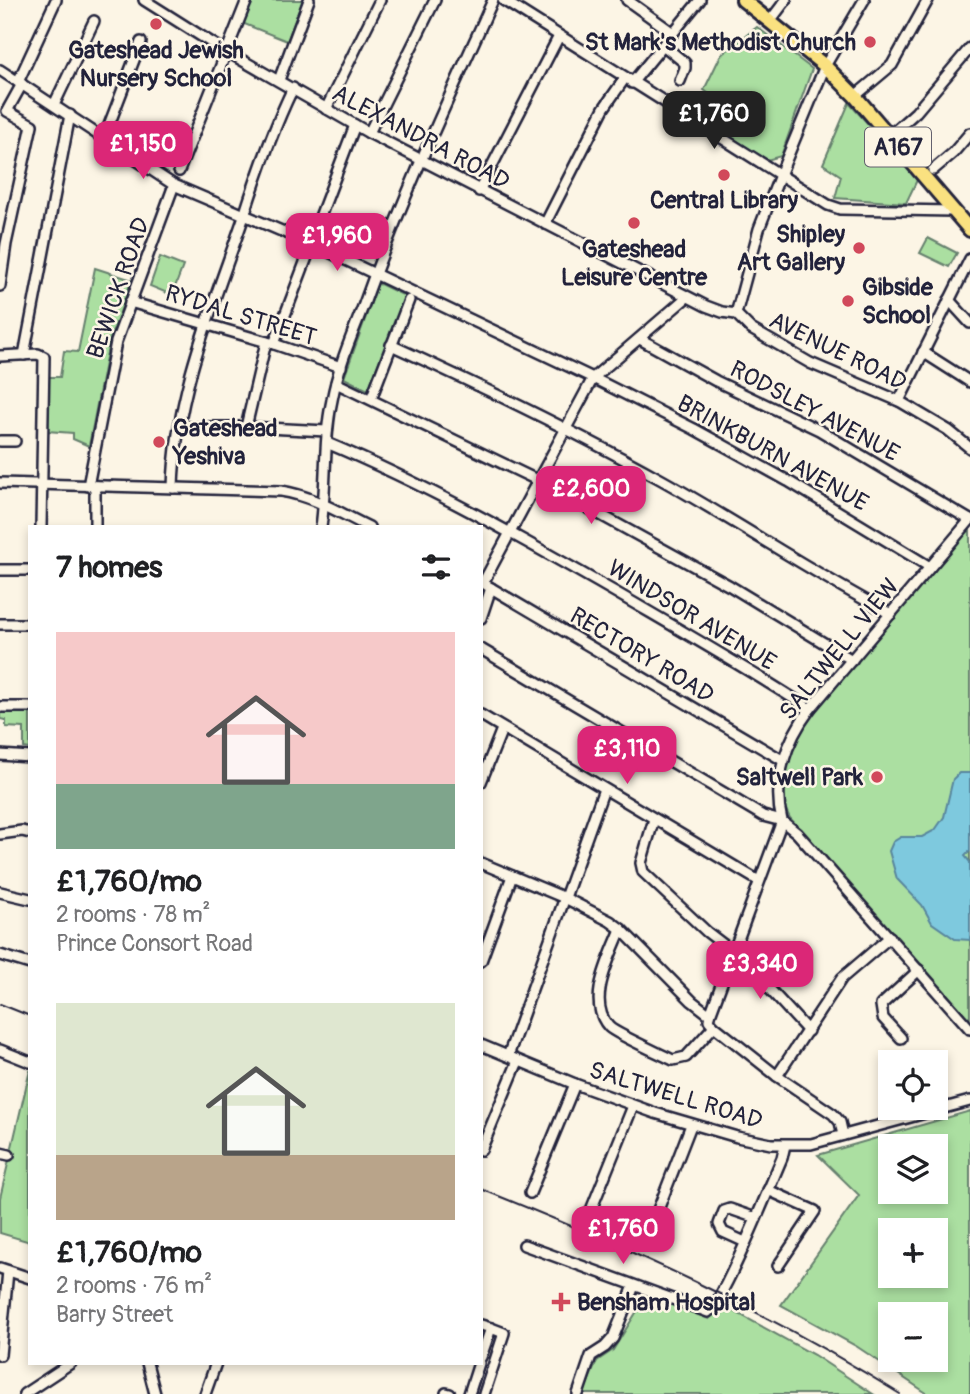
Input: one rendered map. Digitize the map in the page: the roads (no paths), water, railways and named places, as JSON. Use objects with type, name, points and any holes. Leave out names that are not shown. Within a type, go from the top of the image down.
[{"type":"main road","name":"A167","points":[[743,0],[825,66],[855,96],[970,230]]},
{"type":"street","points":[[0,286],[3,245],[32,125],[7,111],[56,0]]},
{"type":"street","name":"ALEXANDRA ROAD","points":[[144,0],[226,52],[369,133],[687,297]]},
{"type":"street","points":[[179,171],[247,0]]},
{"type":"street","points":[[279,80],[310,0]]},
{"type":"street","points":[[326,109],[380,0]]},
{"type":"street","points":[[369,133],[435,0]]},
{"type":"street","points":[[321,525],[327,431],[341,367],[374,274],[421,161],[494,0]]},
{"type":"street","points":[[503,0],[828,205],[840,209],[953,211]]},
{"type":"street","points":[[627,0],[673,33]]},
{"type":"street","points":[[545,224],[604,108],[663,45],[700,0]]},
{"type":"street","points":[[770,21],[786,0]]},
{"type":"street","points":[[736,314],[759,229],[780,175],[825,66],[864,0]]},
{"type":"street","points":[[855,96],[892,65],[928,0]]},
{"type":"street","points":[[54,105],[94,21]]},
{"type":"street","points":[[479,191],[559,36]]},
{"type":"street","points":[[104,138],[141,42]]},
{"type":"street","points":[[663,45],[685,63],[680,81]]},
{"type":"street","points":[[889,136],[916,112],[970,48]]},
{"type":"street","name":"BRINKBURN AVENUE","points":[[0,69],[174,186],[311,244],[593,378],[788,481],[930,567]]},
{"type":"street","points":[[173,488],[174,456],[205,323],[293,88]]},
{"type":"street","points":[[24,355],[69,115]]},
{"type":"street","points":[[246,427],[270,343],[311,244],[355,125]]},
{"type":"street","points":[[933,170],[953,153],[970,133]]},
{"type":"street","name":"BEWICK ROAD","points":[[95,525],[92,486],[116,342],[174,186]]},
{"type":"street","points":[[899,401],[970,259]]},
{"type":"street","points":[[485,585],[510,531],[593,378],[687,297]]},
{"type":"street","name":"AVENUE ROAD","points":[[687,297],[722,312],[736,314],[751,329],[810,363],[899,401],[948,430],[970,448]]},
{"type":"street","points":[[371,399],[409,300]]},
{"type":"street","points":[[949,300],[970,323]]},
{"type":"street","name":"RYDAL STREET","points":[[130,302],[341,367]]},
{"type":"street","name":"RODSLEY AVENUE","points":[[640,339],[716,381],[819,430],[970,520]]},
{"type":"street","points":[[391,345],[566,429],[663,481],[891,614]]},
{"type":"street","points":[[923,352],[970,382]]},
{"type":"street","points":[[0,356],[42,355],[44,361],[41,525]]},
{"type":"street","points":[[336,383],[539,481],[730,586],[852,660]]},
{"type":"street","points":[[180,428],[246,427],[327,431]]},
{"type":"street","points":[[0,440],[15,441]]},
{"type":"street","name":"WINDSOR AVENUE","points":[[327,443],[510,531],[699,640],[810,709]]},
{"type":"street","points":[[0,483],[281,491],[295,493],[324,504],[365,525]]},
{"type":"street","name":"SALTWELL VIEW","points":[[782,821],[778,794],[784,761],[797,729],[810,709],[970,520]]},
{"type":"street","points":[[0,570],[28,570]]},
{"type":"street","name":"RECTORY ROAD","points":[[485,585],[784,761]]},
{"type":"street","points":[[0,624],[28,624]]},
{"type":"street","points":[[483,650],[763,816],[782,821],[797,833],[970,1029]]},
{"type":"street","points":[[0,707],[28,707]]},
{"type":"street","points":[[483,716],[759,881]]},
{"type":"street","points":[[483,777],[502,729]]},
{"type":"street","points":[[0,755],[28,757]]},
{"type":"street","points":[[508,1056],[604,789]]},
{"type":"street","points":[[654,819],[641,863],[643,872],[707,932],[741,958],[808,1031]]},
{"type":"street","points":[[782,821],[709,1020],[777,1076],[833,1114],[840,1122],[844,1135]]},
{"type":"street","points":[[0,834],[28,832]]},
{"type":"street","points":[[483,864],[565,898],[621,929],[692,1001],[710,1015]]},
{"type":"street","points":[[483,956],[512,876]]},
{"type":"street","points":[[0,892],[28,899]]},
{"type":"street","points":[[621,929],[602,981],[599,1006],[610,1027],[673,1060],[686,1057],[714,1026]]},
{"type":"street","points":[[777,1076],[842,978],[890,937]]},
{"type":"street","points":[[0,955],[28,963]]},
{"type":"street","points":[[901,1038],[883,1018],[881,1005],[919,970]]},
{"type":"street","name":"SALTWELL ROAD","points":[[483,1046],[633,1106],[748,1140],[785,1145],[811,1144],[970,1101]]},
{"type":"street","points":[[0,1050],[28,1061]]},
{"type":"street","points":[[483,1145],[518,1061]]},
{"type":"street","points":[[530,1193],[575,1084]]},
{"type":"street","points":[[589,1215],[633,1106]]},
{"type":"street","points":[[647,1238],[691,1125]]},
{"type":"street","points":[[524,1245],[708,1312],[712,1310],[724,1289],[782,1158],[785,1145]]},
{"type":"street","points":[[768,1191],[815,1211],[778,1266]]},
{"type":"street","points":[[744,1241],[723,1232],[719,1224],[724,1211],[730,1209],[755,1218]]},
{"type":"street","points":[[0,1355],[4,1270],[28,1277]]},
{"type":"street","points":[[578,1394],[591,1356],[613,1338],[634,1286]]},
{"type":"street","points":[[483,1345],[486,1327],[504,1333],[484,1394]]},
{"type":"street","points":[[148,1365],[155,1394]]},
{"type":"street","points":[[205,1394],[215,1365]]},
{"type":"street","points":[[468,1394],[478,1365]]},
{"type":"street","points":[[24,1394],[57,1368]]},
{"type":"water","points":[[959,773],[970,773],[970,851],[965,856],[970,862],[970,940],[955,939],[932,923],[922,905],[897,879],[889,851],[893,842],[901,837],[922,837],[935,830],[944,817],[953,779]]},
{"type":"railway","points":[[0,1004],[28,1015]]},
{"type":"railway","points":[[483,1190],[643,1257],[747,1307],[900,1394]]},
{"type":"place","name":"Gateshead Jewish Nursery School","points":[[156,24]]},
{"type":"place","name":"St Mark's Methodist Church","points":[[870,42]]},
{"type":"place","name":"Central Library","points":[[724,175]]},
{"type":"place","name":"Gateshead Leisure Centre","points":[[634,223]]},
{"type":"place","name":"Shipley Art Gallery","points":[[859,248]]},
{"type":"place","name":"Gibside School","points":[[848,301]]},
{"type":"place","name":"Gateshead Yeshiva","points":[[159,442]]},
{"type":"place","name":"Saltwell Park","points":[[877,777]]},
{"type":"place","name":"Bensham Hospital","points":[[561,1302]]}]
